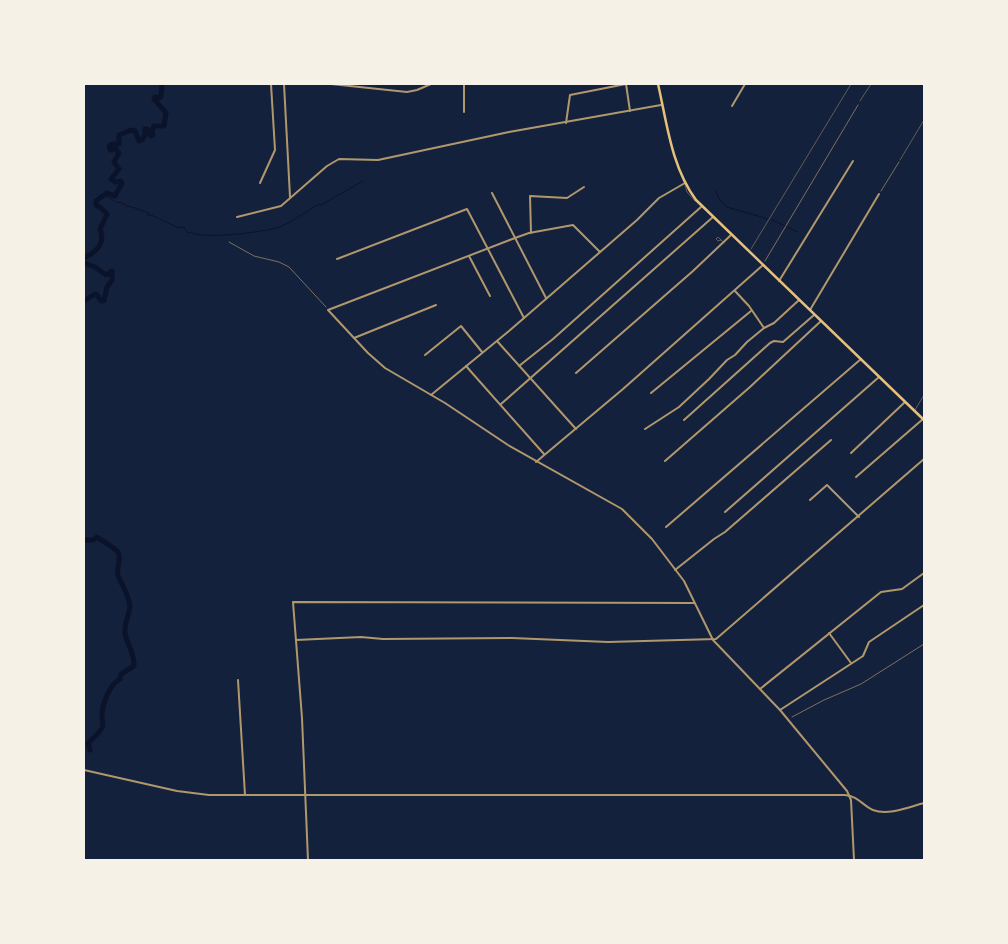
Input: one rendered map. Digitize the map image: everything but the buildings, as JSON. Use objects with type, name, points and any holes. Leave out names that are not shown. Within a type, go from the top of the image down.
[{"type":"main road","points":[[658,84],[674,155],[685,183],[701,205],[924,420]]},
{"type":"street","points":[[260,183],[275,150],[271,84]]},
{"type":"street","points":[[284,84],[290,197]]},
{"type":"street","points":[[331,84],[407,92],[431,84]]},
{"type":"street","points":[[464,84],[464,112]]},
{"type":"street","points":[[566,123],[570,96],[626,84],[630,111]]},
{"type":"street","points":[[732,106],[745,84]]},
{"type":"street","points":[[237,217],[281,206],[327,166],[339,159],[378,160],[509,132],[663,105]]},
{"type":"street","points":[[779,281],[853,161]]},
{"type":"street","points":[[431,395],[524,318],[637,220],[659,198],[685,183]]},
{"type":"street","points":[[531,233],[530,196],[567,198],[584,187]]},
{"type":"street","points":[[492,193],[546,298]]},
{"type":"street","points":[[810,310],[879,194]]},
{"type":"street","points":[[519,366],[553,339],[701,205]]},
{"type":"street","points":[[337,259],[468,209],[524,318]]},
{"type":"street","points":[[500,404],[713,218]]},
{"type":"street","points":[[600,252],[573,225],[531,233],[328,310],[385,368],[536,462],[622,508],[652,539],[690,592],[713,640],[780,710],[850,795],[854,860]]},
{"type":"street","points":[[576,373],[732,235]]},
{"type":"street","points":[[469,255],[490,296]]},
{"type":"street","points":[[536,462],[763,265]]},
{"type":"street","points":[[734,291],[744,300],[750,311],[764,328]]},
{"type":"street","points":[[646,429],[679,407],[747,342],[799,300]]},
{"type":"street","points":[[354,338],[436,305]]},
{"type":"street","points":[[651,393],[750,311]]},
{"type":"street","points":[[684,420],[770,343],[774,341],[783,342],[814,315]]},
{"type":"street","points":[[665,460],[750,387],[821,321]]},
{"type":"street","points":[[425,354],[461,326],[482,352]]},
{"type":"street","points":[[497,341],[576,429]]},
{"type":"street","points":[[666,527],[860,359]]},
{"type":"street","points":[[466,366],[544,454]]},
{"type":"street","points":[[725,512],[879,377]]},
{"type":"street","points":[[851,453],[905,402]]},
{"type":"street","points":[[856,477],[924,420]]},
{"type":"street","points":[[676,570],[725,532],[831,440]]},
{"type":"street","points":[[296,640],[361,637],[383,639],[512,638],[608,642],[713,640],[731,627],[924,459]]},
{"type":"street","points":[[810,500],[827,485],[859,517]]},
{"type":"street","points":[[760,689],[881,592],[902,589],[924,573]]},
{"type":"street","points":[[308,860],[293,602],[695,603]]},
{"type":"street","points":[[780,710],[863,656],[869,642],[924,605]]},
{"type":"street","points":[[829,633],[852,664]]},
{"type":"street","points":[[238,680],[245,795]]},
{"type":"street","points":[[84,770],[191,793],[245,795],[850,795],[873,810],[882,812],[924,803]]},
{"type":"lane","points":[[750,252],[851,84]]},
{"type":"lane","points":[[860,102],[871,84]]},
{"type":"lane","points":[[900,160],[924,120]]},
{"type":"lane","points":[[721,240],[724,243]]},
{"type":"lane","points":[[914,411],[924,395]]},
{"type":"path","points":[[763,265],[766,257],[860,102]]},
{"type":"path","points":[[879,194],[900,160]]},
{"type":"path","points":[[229,242],[254,256],[279,262],[289,267],[328,310]]},
{"type":"path","points":[[788,720],[824,700],[861,684],[924,644]]},
{"type":"waterway","points":[[84,258],[99,247],[102,239],[100,229],[107,214],[96,205],[96,201],[107,193],[115,196],[122,183],[121,181],[115,182],[111,179],[119,169],[114,162],[119,153],[116,149],[110,150],[109,146],[119,144],[119,135],[131,130],[135,131],[139,141],[145,135],[145,129],[147,129],[151,136],[153,135],[154,126],[164,126],[166,113],[154,99],[161,96],[162,84]]},
{"type":"waterway","points":[[108,193],[106,196],[118,203],[121,202],[127,207],[149,213],[147,215],[151,215],[179,228],[184,227],[188,233],[221,235],[250,233],[282,226],[363,181]]},
{"type":"waterway","points":[[715,190],[720,200],[727,207],[768,219]]},
{"type":"waterway","points":[[772,220],[798,232]]},
{"type":"waterway","points":[[84,263],[95,267],[106,275],[112,271],[112,280],[107,287],[104,301],[101,301],[95,294],[84,301]]},
{"type":"waterway","points":[[84,540],[93,540],[97,537],[119,554],[118,575],[129,599],[130,607],[125,633],[134,662],[134,666],[121,674],[120,679],[107,695],[102,712],[103,727],[88,743],[90,750]]}]
